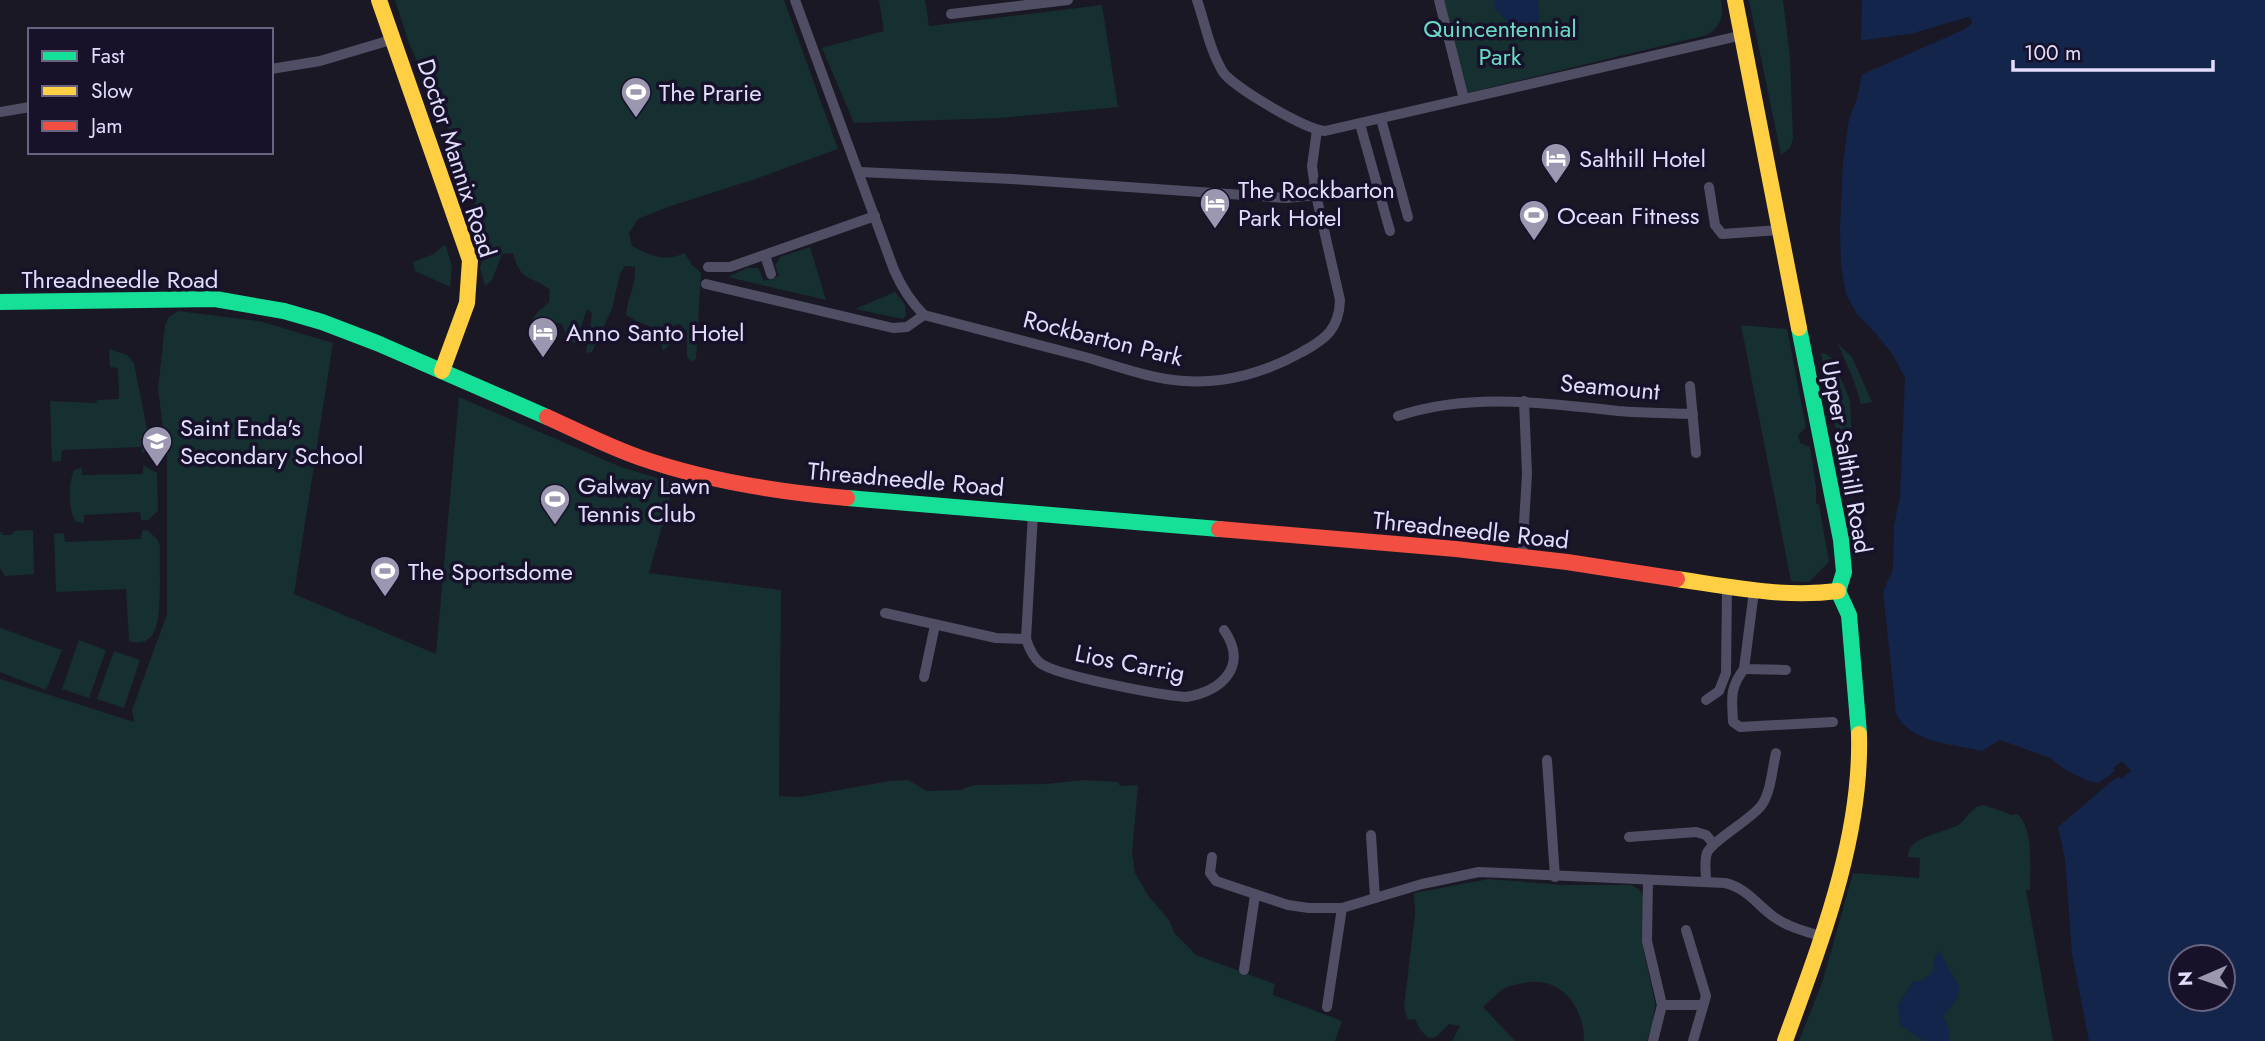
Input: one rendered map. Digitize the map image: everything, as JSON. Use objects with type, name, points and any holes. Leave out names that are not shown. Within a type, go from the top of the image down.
[{"type":"main road","name":"Doctor Mannix Road","points":[[379,0],[470,260],[470,288],[459,328],[442,371]]},
{"type":"main road","name":"Upper Salthill Road","points":[[1735,0],[1841,540],[1844,572],[1838,591],[1849,615],[1859,755],[1858,777],[1844,853],[1785,1041]]},
{"type":"main road","name":"Threadneedle Road","points":[[0,302],[170,297],[215,299],[284,310],[322,322],[442,371],[639,458],[704,477],[761,488],[823,496],[1449,548],[1522,556],[1754,591],[1812,594],[1838,591]]},
{"type":"street","points":[[706,284],[893,328],[907,327],[924,315],[900,282],[795,0]]},
{"type":"street","points":[[951,14],[1068,0]]},
{"type":"street","points":[[1197,0],[1224,75],[1293,120],[1317,130],[1360,124],[1742,35]]},
{"type":"street","points":[[1439,0],[1464,99]]},
{"type":"street","points":[[273,69],[320,61],[394,39]]},
{"type":"street","points":[[0,112],[28,107]]},
{"type":"street","points":[[1381,119],[1408,217]]},
{"type":"street","points":[[1360,124],[1390,231]]},
{"type":"street","name":"Rockbarton Park","points":[[924,315],[1164,378],[1195,381],[1227,378],[1259,372],[1285,362],[1324,340],[1334,327],[1339,314],[1340,300],[1312,166],[1317,130]]},
{"type":"street","points":[[860,172],[1012,179],[1274,198],[1316,195]]},
{"type":"street","points":[[1709,187],[1715,225],[1722,234],[1780,230]]},
{"type":"street","points":[[708,267],[730,267],[875,216]]},
{"type":"street","points":[[765,256],[771,274]]},
{"type":"street","name":"Seamount","points":[[1690,386],[1696,453]]},
{"type":"street","name":"Seamount","points":[[1398,416],[1477,401],[1524,401],[1621,411],[1693,414]]},
{"type":"street","name":"Seamount","points":[[1522,556],[1527,474],[1524,401]]},
{"type":"street","points":[[885,613],[1005,640],[1026,639],[1033,513]]},
{"type":"street","points":[[1706,700],[1719,691],[1726,673],[1727,587]]},
{"type":"street","points":[[1754,591],[1744,668],[1731,691],[1733,722],[1740,727],[1833,722]]},
{"type":"street","points":[[924,677],[935,625]]},
{"type":"street","name":"Lios Carrig","points":[[1026,639],[1038,662],[1050,669],[1186,697],[1201,695],[1214,688],[1225,680],[1231,671],[1233,649],[1224,630]]},
{"type":"street","points":[[1744,668],[1786,670]]},
{"type":"street","points":[[1706,880],[1708,851],[1761,806],[1765,799],[1776,753]]},
{"type":"street","points":[[1547,760],[1555,877]]},
{"type":"street","points":[[1629,837],[1696,832],[1706,835],[1714,844]]},
{"type":"street","points":[[1371,835],[1375,898]]},
{"type":"street","points":[[1212,857],[1212,878],[1299,908],[1342,908],[1466,873],[1706,880],[1739,888],[1776,918],[1820,936]]},
{"type":"street","points":[[1648,880],[1647,941],[1662,1004],[1653,1041]]},
{"type":"street","points":[[1244,970],[1255,895]]},
{"type":"street","points":[[1327,1007],[1342,908]]},
{"type":"street","points":[[1686,930],[1705,985],[1706,996],[1693,1041]]},
{"type":"street","points":[[1662,1004],[1703,1005]]},
{"type":"green space","name":"The Prarie","points":[[395,0],[784,0],[838,149],[638,219],[629,233],[632,246],[658,257],[685,253],[701,273],[696,359],[692,362],[687,357],[687,332],[680,324],[671,326],[672,343],[663,351],[655,328],[626,315],[635,267],[625,266],[620,274],[612,309],[592,352],[586,353],[592,314],[587,309],[576,342],[569,343],[562,324],[554,322],[543,335],[534,331],[534,317],[549,302],[550,290],[519,270],[513,253],[502,254],[492,280],[485,286],[480,268],[486,250],[482,225],[439,102],[429,81],[429,71],[436,69],[434,63],[420,68]]},
{"type":"green space","points":[[879,0],[925,0],[929,26],[1102,5],[1118,107],[1000,118],[854,123],[822,48],[884,31]]},
{"type":"green space","name":"Quincentennial Park","points":[[1443,0],[1721,0],[1722,11],[1718,24],[1707,35],[1467,93]]},
{"type":"green space","points":[[1749,0],[1783,0],[1790,57],[1793,139],[1790,148],[1781,155]]},
{"type":"green space","points":[[446,246],[452,267],[450,287],[415,271],[413,262],[434,254]]},
{"type":"green space","points":[[810,247],[826,300],[728,277],[747,268],[758,268],[764,281],[779,276],[775,265],[780,257]]},
{"type":"green space","points":[[895,292],[905,305],[906,315],[903,319],[855,309]]},
{"type":"green space","points":[[178,311],[259,321],[333,343],[294,594],[436,654],[459,397],[621,467],[674,483],[649,573],[781,590],[779,796],[800,797],[908,780],[927,791],[960,790],[974,785],[1045,784],[1084,780],[1118,782],[1120,786],[1138,785],[1132,852],[1135,873],[1149,897],[1169,920],[1175,934],[1196,955],[1275,984],[1273,995],[1342,1021],[1335,1041],[0,1041],[0,679],[134,722],[132,710],[167,614],[167,459],[158,389],[165,325],[169,317]]},
{"type":"green space","points":[[1741,325],[1787,329],[1806,427],[1798,435],[1800,443],[1810,447],[1816,504],[1819,504],[1829,562],[1809,582],[1791,581]]},
{"type":"green space","points":[[1838,344],[1852,357],[1872,402],[1861,404]]},
{"type":"green space","points":[[109,349],[127,355],[134,363],[151,449],[142,453],[142,447],[62,450],[61,461],[52,462],[50,401],[96,403],[97,400],[119,399],[118,368],[110,367]]},
{"type":"green space","points":[[1821,353],[1832,358],[1850,400],[1852,446],[1850,452],[1841,456]]},
{"type":"green space","points":[[143,465],[157,473],[158,511],[148,520],[141,520],[140,512],[84,515],[84,523],[75,521],[70,496],[74,470],[82,468],[82,475],[143,474]]},
{"type":"green space","points":[[33,530],[34,574],[5,576],[0,568],[0,531],[3,535],[11,535],[15,531]]},
{"type":"green space","points":[[147,530],[160,546],[158,617],[151,637],[136,642],[129,641],[126,589],[56,592],[54,534],[64,533],[65,542],[141,539],[142,531]]},
{"type":"green space","points":[[0,628],[62,650],[46,690],[0,672]]},
{"type":"green space","points":[[79,640],[106,650],[89,698],[62,689]]},
{"type":"green space","points":[[114,651],[140,660],[124,708],[97,699]]},
{"type":"green space","points":[[1984,805],[2012,815],[2017,814],[2029,838],[2030,890],[2026,890],[2053,1041],[1799,1041],[1823,980],[1853,873],[1919,878],[1920,858],[1908,857],[1913,844],[1958,825],[1973,810]]},
{"type":"green space","points":[[1489,879],[1561,885],[1631,885],[1639,889],[1643,897],[1643,947],[1655,1003],[1647,1041],[1584,1041],[1583,1027],[1574,1004],[1557,987],[1546,983],[1533,982],[1505,988],[1483,1007],[1515,1041],[1452,1041],[1460,1026],[1449,1024],[1436,1037],[1429,1038],[1421,1031],[1415,1019],[1408,1020],[1404,1007],[1415,913],[1414,893]]},
{"type":"water","points":[[1494,0],[1537,0],[1539,21],[1532,41],[1517,35],[1514,27],[1495,9]]},
{"type":"water","points":[[1862,0],[2265,0],[2265,1041],[2089,1041],[2072,954],[2065,859],[2058,827],[2111,782],[2119,776],[2121,779],[2131,771],[2122,761],[2113,768],[2115,771],[2099,783],[2088,781],[2067,771],[2050,758],[2000,740],[1982,751],[1933,741],[1911,731],[1896,713],[1883,592],[1893,569],[1894,525],[1900,497],[1905,378],[1893,355],[1857,314],[1846,294],[1841,266],[1840,229],[1843,162],[1849,119],[1857,99],[1862,74],[1965,29],[1972,23],[1969,17],[1911,34],[1861,41]]},
{"type":"water","points":[[1939,951],[1959,986],[1959,991],[1943,1017],[1949,1029],[1949,1041],[1925,1041],[1903,1027],[1899,1020],[1898,1005],[1913,982],[1923,980],[1932,973]]},
{"type":"pier","points":[[1970,17],[1972,23],[1965,29],[1858,76],[1861,71],[1968,22],[1911,38],[1861,45],[1857,41],[1911,34]]},
{"type":"traffic: fast","points":[[0,302],[215,299],[284,311],[377,343],[547,417]]},
{"type":"traffic: fast","points":[[1799,328],[1841,540],[1844,572],[1838,591]]},
{"type":"traffic: fast","points":[[847,498],[1219,529]]},
{"type":"traffic: fast","points":[[1838,591],[1849,615],[1859,734]]},
{"type":"traffic: slow","points":[[379,0],[470,260],[467,303],[442,371]]},
{"type":"traffic: slow","points":[[1735,0],[1799,328]]},
{"type":"traffic: slow","points":[[1677,579],[1778,592],[1838,591]]},
{"type":"traffic: slow","points":[[1785,1041],[1825,929],[1846,852],[1854,813],[1859,734]]},
{"type":"traffic: jam","points":[[547,417],[629,454],[691,473],[768,489],[847,498]]},
{"type":"traffic: jam","points":[[1219,529],[1456,549],[1677,579]]},
{"type":"place","name":"The Prarie","points":[[636,119]]},
{"type":"place","name":"Salthill Hotel","points":[[1556,185]]},
{"type":"place","name":"The Rockbarton Park Hotel","points":[[1215,230]]},
{"type":"place","name":"Ocean Fitness","points":[[1534,242]]},
{"type":"place","name":"Anno Santo Hotel","points":[[543,359]]},
{"type":"place","name":"Saint Enda's Secondary School","points":[[157,468]]},
{"type":"place","name":"Galway Lawn Tennis Club","points":[[555,526]]},
{"type":"place","name":"The Sportsdome","points":[[385,598]]}]
